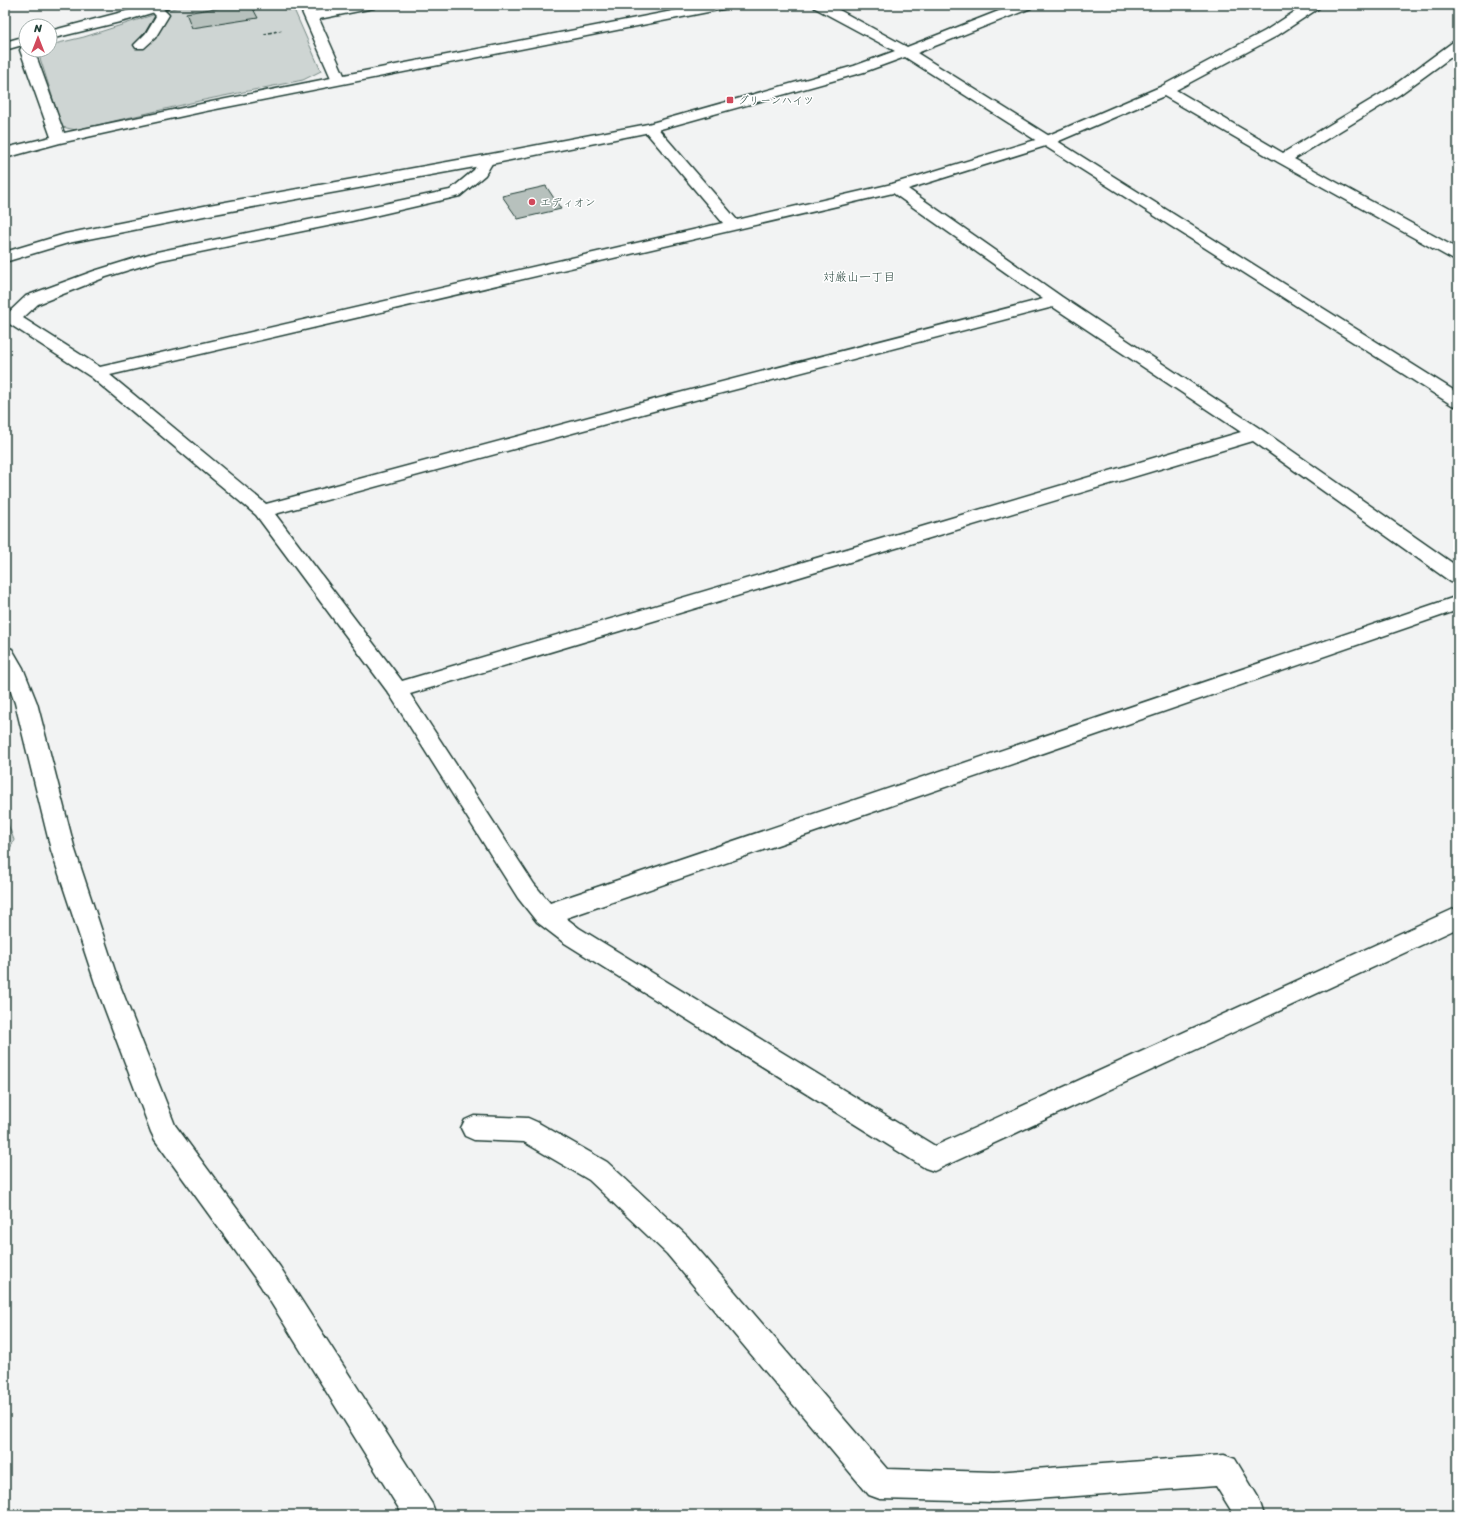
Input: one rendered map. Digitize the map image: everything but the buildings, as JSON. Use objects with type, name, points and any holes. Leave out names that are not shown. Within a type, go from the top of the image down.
[{"type":"street","points":[[339,80],[309,11],[369,5]]},
{"type":"street","points":[[5,153],[59,139],[339,80],[723,5]]},
{"type":"street","points":[[820,5],[906,52],[1458,401]]},
{"type":"street","points":[[5,257],[65,239],[209,210],[486,160],[650,128],[852,71],[906,52],[1026,5]]},
{"type":"street","points":[[97,373],[896,188],[1047,141],[1165,90],[1270,34],[1314,5]]},
{"type":"street","points":[[58,33],[159,6]]},
{"type":"street","points":[[5,46],[18,45]]},
{"type":"street","points":[[1283,159],[1394,92],[1458,45]]},
{"type":"street","points":[[31,58],[59,139]]},
{"type":"street","points":[[1165,90],[1283,159],[1458,256]]},
{"type":"street","points":[[650,128],[733,225]]},
{"type":"street","points":[[486,160],[480,172],[455,193],[158,256],[100,274],[32,300],[12,319],[97,373],[263,511],[397,690],[526,891],[545,915],[571,935],[934,1159],[1458,917]]},
{"type":"street","points":[[896,188],[1056,301],[1256,434],[1458,577]]},
{"type":"street","points":[[263,511],[662,402],[1056,301]]},
{"type":"street","points":[[397,690],[1256,434]]},
{"type":"street","points":[[545,915],[1458,603]]},
{"type":"street","points":[[5,654],[13,668],[26,703],[65,857],[107,983],[164,1132],[270,1276],[421,1515]]},
{"type":"street","points":[[474,1128],[528,1130],[598,1171],[677,1245],[880,1484],[995,1487],[1224,1470],[1247,1508],[1248,1515]]},
{"type":"lane","points":[[140,45],[151,34],[162,15],[159,6]]},
{"type":"shaded area","points":[[184,5],[292,5],[321,71],[303,80],[199,101],[76,130],[62,127],[40,58],[58,58],[58,43],[84,37]]},
{"type":"shaded area","points":[[5,816],[14,840],[5,860]]},
{"type":"place","name":"グリーンハイツ","points":[[730,100]]},
{"type":"place","name":"エディオン","points":[[532,202]]},
{"type":"district","name":"対厳山一丁目","points":[[859,277]]}]
